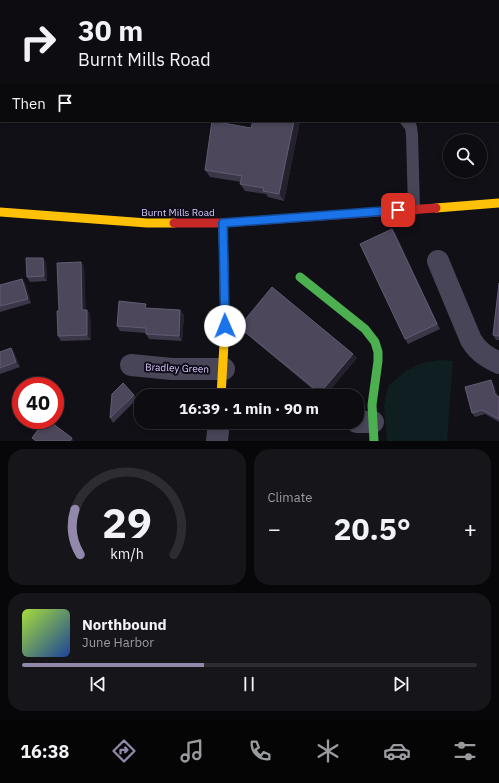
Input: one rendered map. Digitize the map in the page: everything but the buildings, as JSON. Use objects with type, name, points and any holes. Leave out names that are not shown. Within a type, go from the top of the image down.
[{"type":"street","name":"Burnt Mills Road","points":[[0,212],[147,223],[223,223],[499,204]]},
{"type":"street","name":"Bradley Green","points":[[222,389],[224,369],[225,319],[223,223]]},
{"type":"street","points":[[438,261],[476,348],[482,354],[497,362]]},
{"type":"street","points":[[300,278],[365,329],[375,342],[378,352],[378,361],[369,423]]},
{"type":"street","name":"Bradley Green","points":[[131,365],[172,369],[224,369]]},
{"type":"street","points":[[217,441],[218,429]]},
{"type":"lane","points":[[407,122],[411,128],[412,135],[414,209]]},
{"type":"shaded area","points":[[441,360],[453,361],[447,441],[387,441],[384,405],[388,387],[406,371],[422,363]]},
{"type":"traffic: fast","points":[[300,277],[365,329],[375,342],[378,352],[378,361],[372,405],[374,441]]},
{"type":"traffic: slow","points":[[436,208],[499,203]]},
{"type":"traffic: slow","points":[[0,212],[147,223],[174,223]]},
{"type":"traffic: slow","points":[[221,389],[225,326],[223,223]]},
{"type":"traffic: jam","points":[[174,223],[223,223],[436,208]]},
{"type":"route","points":[[225,326],[223,223],[398,210]]}]
